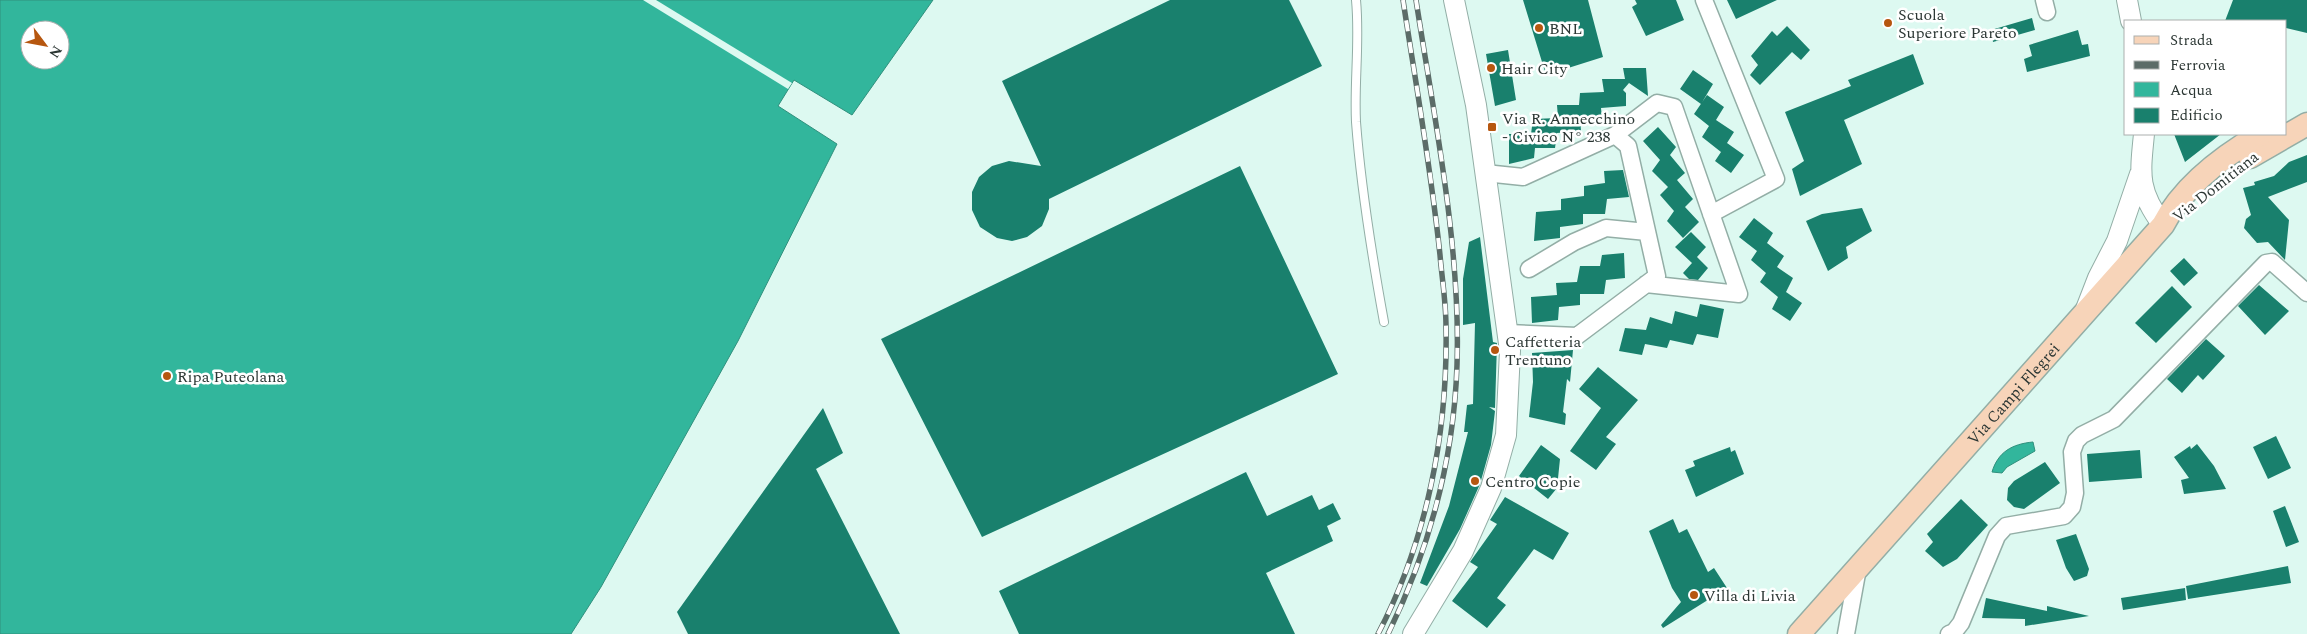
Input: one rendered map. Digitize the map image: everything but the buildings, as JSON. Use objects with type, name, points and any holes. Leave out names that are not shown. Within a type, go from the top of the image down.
[{"type":"main road","points":[[2287,119],[2307,109]]},
{"type":"main road","name":"Via Domitiana","points":[[2163,225],[2182,215],[2243,162],[2307,124]]},
{"type":"main road","name":"Via Domitiana","points":[[2163,225],[2172,208],[2187,191],[2210,170],[2260,135]]},
{"type":"main road","name":"Via Campi Flegrei","points":[[1799,634],[2163,225]]},
{"type":"street","points":[[1413,634],[1463,552],[1491,488],[1506,435],[1510,350],[1508,333],[1476,105],[1454,0]]},
{"type":"street","points":[[1704,0],[1776,179],[1711,214]]},
{"type":"street","points":[[2127,0],[2131,20]]},
{"type":"street","points":[[1485,173],[1523,177],[1615,135],[1657,103],[1674,107],[1739,294],[1646,284]]},
{"type":"street","points":[[1508,333],[1577,336],[1657,276],[1628,146],[1615,135]]},
{"type":"street","points":[[2084,316],[2098,278],[2117,241],[2140,174],[2144,135]]},
{"type":"street","points":[[2140,174],[2148,203],[2163,225]]},
{"type":"street","points":[[1529,269],[1574,242],[1606,228],[1647,232]]},
{"type":"street","points":[[1949,634],[1954,632],[1961,623],[1998,536],[2006,526],[2064,516],[2072,507],[2075,493],[2072,452],[2076,441],[2082,435],[2114,419],[2266,263],[2272,262],[2307,293]]},
{"type":"street","points":[[1846,634],[1858,568]]},
{"type":"lane","points":[[1356,0],[1358,24],[1356,121],[1374,270],[1384,322]]},
{"type":"water","points":[[0,0],[933,0],[852,115],[794,80],[778,106],[837,144],[738,341],[601,587],[571,634],[0,634]]},
{"type":"water","points":[[2033,442],[2035,451],[2007,467],[2002,473],[1992,472],[1998,459],[2007,450]]},
{"type":"pier","points":[[643,0],[656,0],[792,83],[788,89]]},
{"type":"railway","points":[[1378,634],[1410,561],[1422,523],[1438,445],[1446,366],[1445,309],[1436,223],[1403,0]]},
{"type":"railway","points":[[1388,634],[1416,570],[1437,503],[1451,434],[1457,365],[1457,320],[1451,229],[1416,0]]},
{"type":"place","name":"Scuola Superiore Pareto","points":[[1888,23]]},
{"type":"place","name":"BNL","points":[[1539,28]]},
{"type":"place","name":"Hair City","points":[[1491,68]]},
{"type":"place","name":"Via R. Annecchino - Civico N° 238","points":[[1492,127]]},
{"type":"place","name":"Caffetteria Trentuno","points":[[1495,350]]},
{"type":"place","name":"Ripa Puteolana","points":[[167,376]]},
{"type":"place","name":"Centro Copie","points":[[1475,481]]},
{"type":"place","name":"Villa di Livia","points":[[1694,595]]}]
